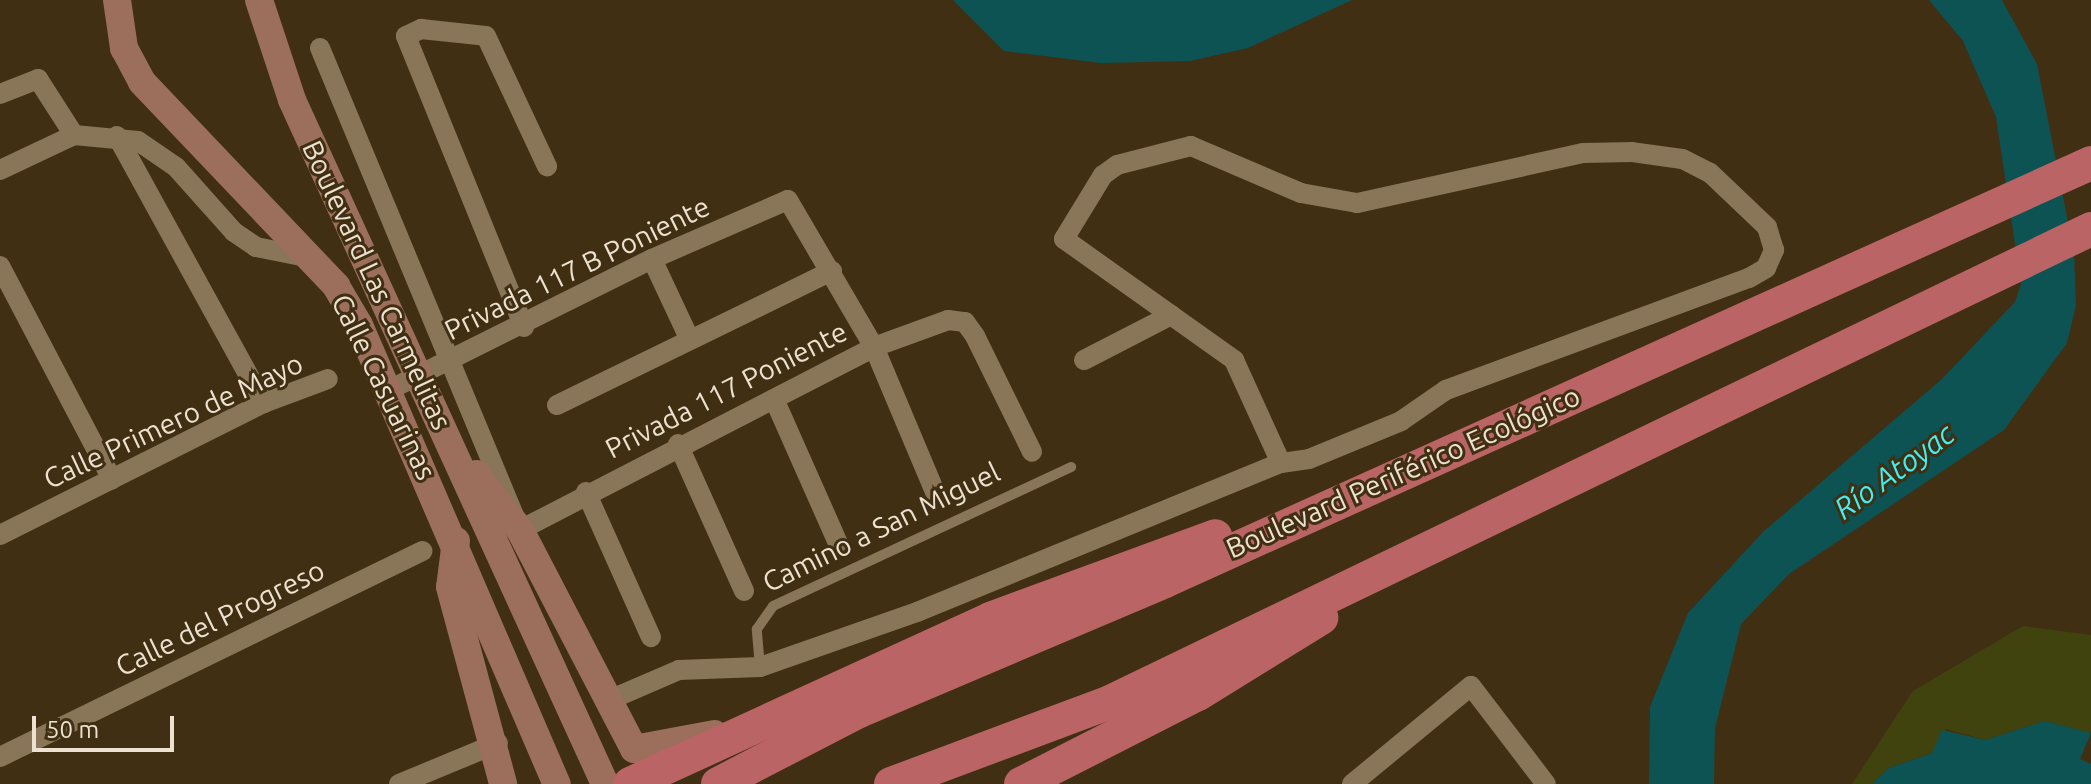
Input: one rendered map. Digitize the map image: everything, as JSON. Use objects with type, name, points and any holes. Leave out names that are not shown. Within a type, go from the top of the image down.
[{"type":"highway","name":"Boulevard Periférico Ecológico","points":[[718,784],[859,711],[1165,581],[1362,487],[2088,164]]},
{"type":"highway","points":[[891,784],[1110,702],[1405,555],[1838,346],[2091,229]]},
{"type":"highway","points":[[630,784],[990,619],[1362,487]]},
{"type":"highway","points":[[1021,784],[1198,694],[1405,555]]},
{"type":"main road","name":"Calle Casuarinas","points":[[117,0],[124,48],[142,82],[301,256],[336,286],[391,389],[557,784]]},
{"type":"main road","name":"Boulevard Las Carmelitas","points":[[259,0],[292,100],[605,784]]},
{"type":"main road","points":[[449,440],[520,530],[624,736],[648,751],[785,715]]},
{"type":"main road","points":[[456,541],[450,587],[498,743],[503,784]]},
{"type":"street","points":[[524,327],[406,36],[421,29],[486,36],[547,166]]},
{"type":"street","points":[[320,48],[520,530]]},
{"type":"street","points":[[0,94],[38,79],[74,135]]},
{"type":"street","points":[[0,170],[74,135],[117,136],[158,152],[256,247],[301,256]]},
{"type":"street","points":[[117,136],[155,193],[264,403]]},
{"type":"street","points":[[607,701],[679,670],[760,667],[917,612],[1281,463],[1401,421],[1446,390],[1749,278],[1766,268],[1774,250],[1767,227],[1710,173],[1682,159],[1632,152],[1583,153],[1357,203],[1301,193],[1178,147],[1103,175],[1064,239],[1234,360],[1281,463]]},
{"type":"street","name":"Privada 117 B Poniente","points":[[391,389],[524,327],[652,259],[788,200],[832,271]]},
{"type":"street","points":[[652,259],[688,336]]},
{"type":"street","points":[[0,266],[112,479]]},
{"type":"street","points":[[557,405],[688,336],[832,271],[874,347],[935,492]]},
{"type":"street","points":[[1084,360],[1171,315]]},
{"type":"street","name":"Privada 117 Poniente","points":[[520,530],[678,444],[775,401],[874,347],[948,320],[965,322],[1032,452]]},
{"type":"street","name":"Calle Primero de Mayo","points":[[0,535],[264,403],[328,379]]},
{"type":"street","points":[[775,401],[838,543]]},
{"type":"street","points":[[678,444],[744,591]]},
{"type":"street","points":[[586,492],[651,637]]},
{"type":"street","name":"Calle del Progreso","points":[[0,757],[422,551]]},
{"type":"street","points":[[1352,784],[1471,686],[1546,784]]},
{"type":"street","points":[[399,784],[498,743]]},
{"type":"lane","name":"Camino a San Miguel","points":[[760,667],[757,629],[773,606],[1071,467]]},
{"type":"shaded area","points":[[2023,626],[2091,635],[2091,733],[2045,721],[1985,740],[1946,729],[1932,753],[1889,768],[1872,784],[1852,784],[1913,691]]},
{"type":"water","points":[[953,0],[1352,0],[1248,48],[1190,61],[1101,63],[1004,51]]},
{"type":"water","name":"Río Atoyac","points":[[1929,0],[2002,0],[2037,64],[2074,253],[2076,305],[2067,343],[2004,430],[1789,574],[1741,624],[1715,728],[1714,784],[1649,784],[1650,707],[1688,613],[1763,532],[1942,379],[2015,302],[2021,284],[1996,117],[1963,41]]},
{"type":"water","points":[[2045,721],[2091,733],[2080,759],[2091,764],[2091,784],[1872,784],[1889,768],[1932,753],[1942,730],[1985,740]]}]
